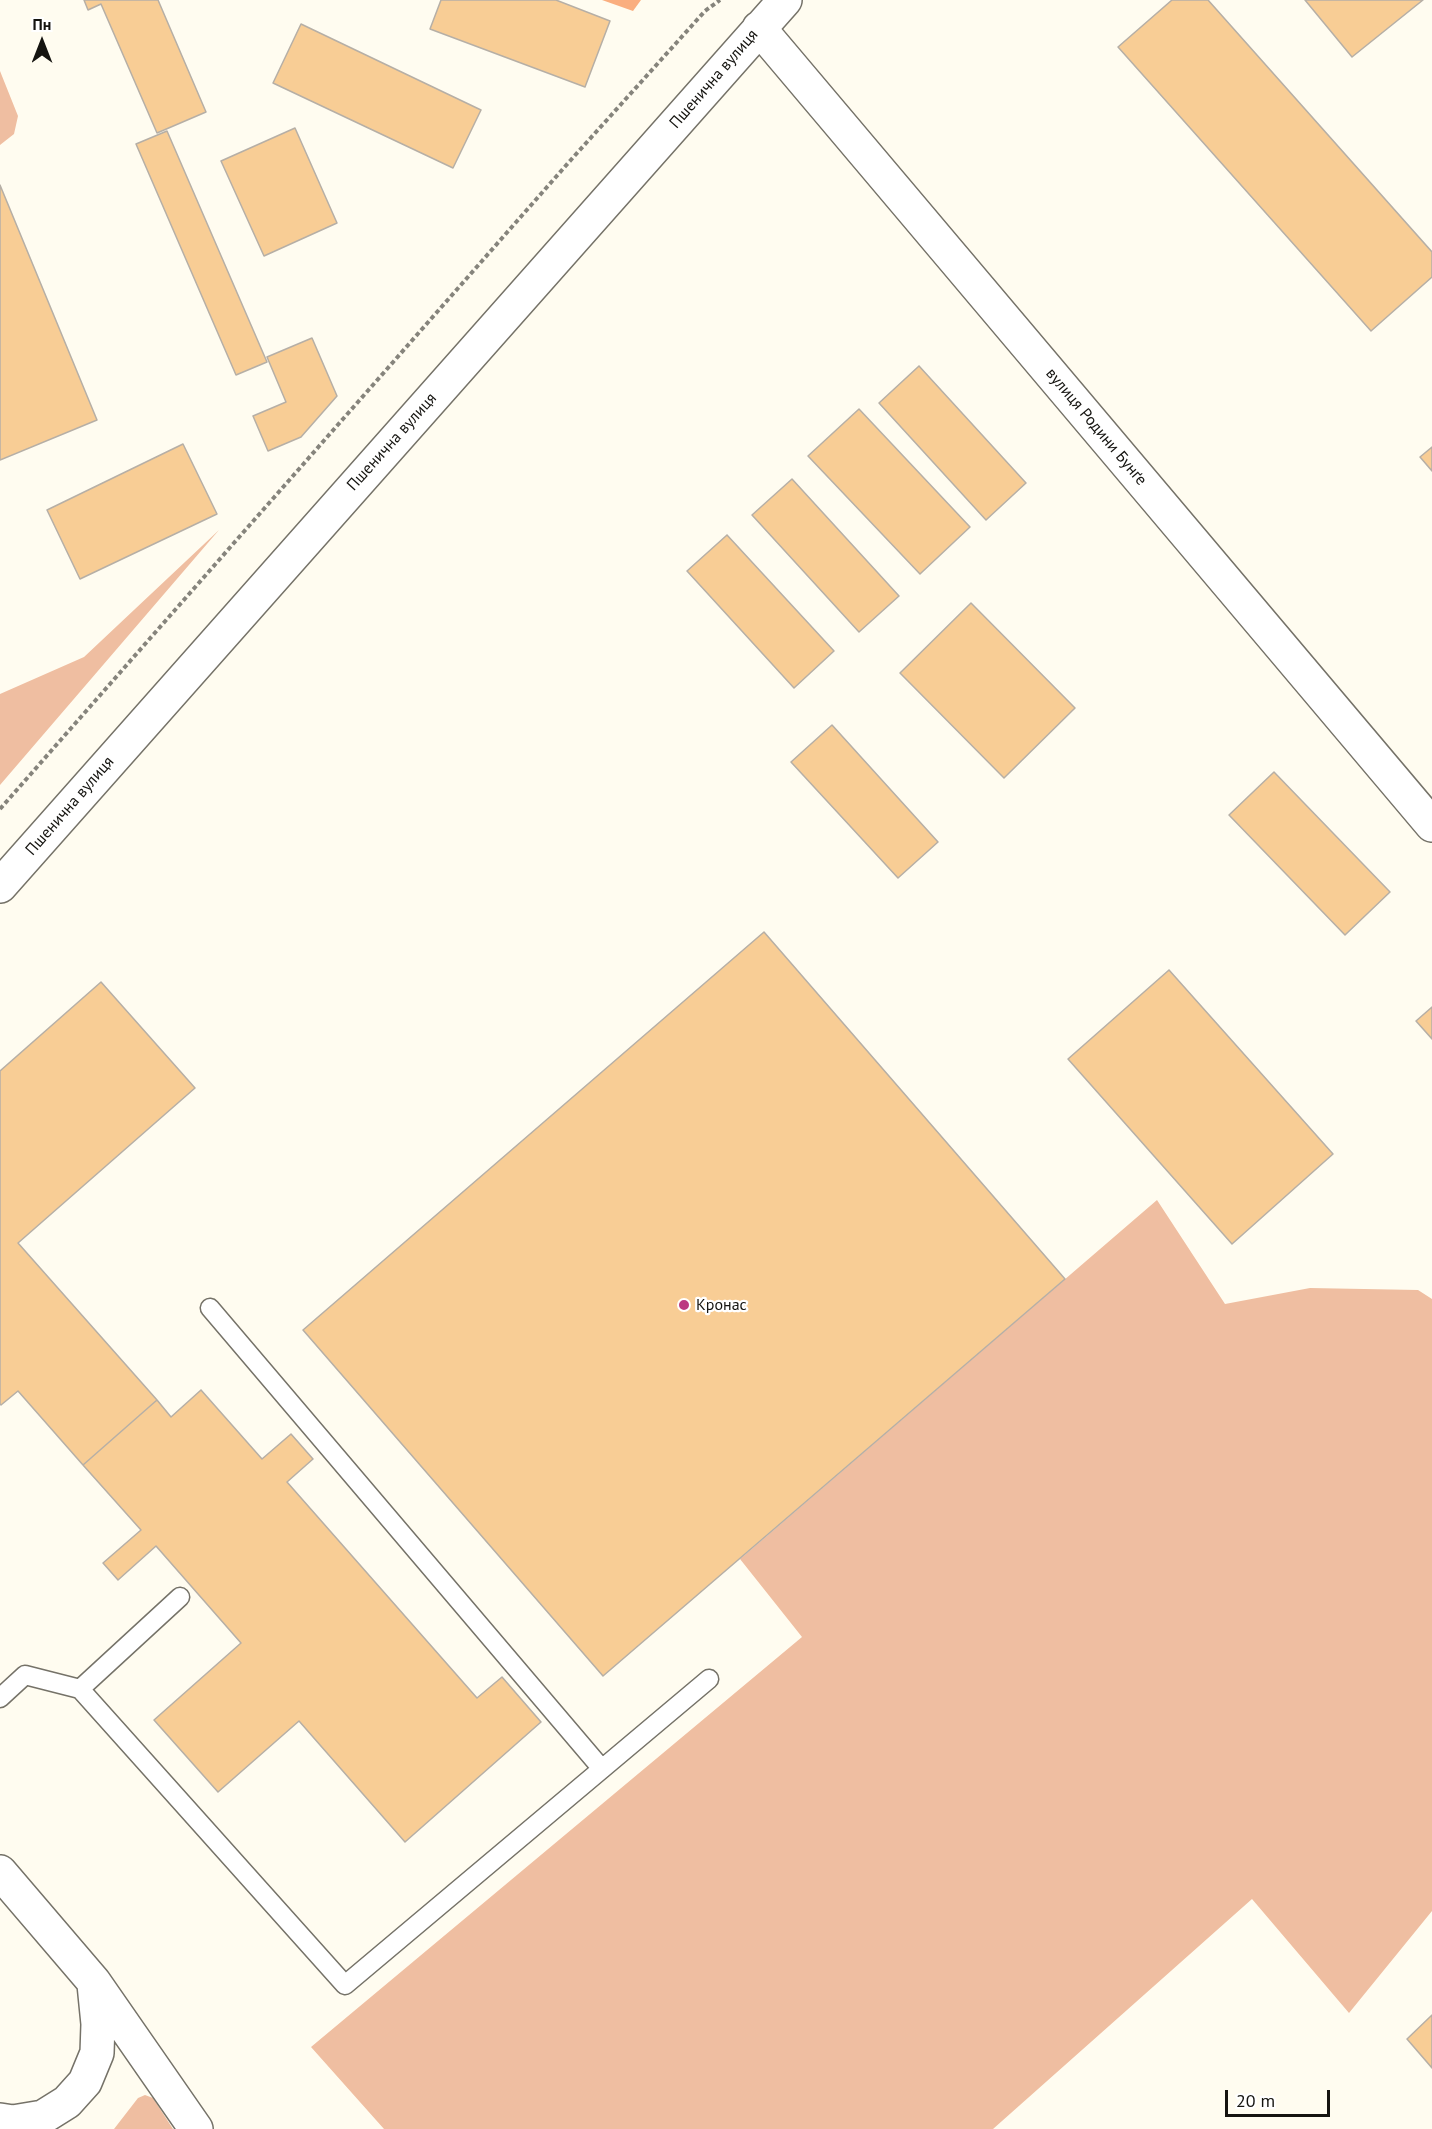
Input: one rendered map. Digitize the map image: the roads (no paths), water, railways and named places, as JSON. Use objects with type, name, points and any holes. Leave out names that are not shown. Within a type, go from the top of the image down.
[{"type":"street","name":"Пшенична вулиця","points":[[0,886],[785,0]]},
{"type":"street","name":"вулиця Родини Бунґе","points":[[759,28],[1432,825]]},
{"type":"street","points":[[0,1872],[94,1982],[196,2129]]},
{"type":"street","points":[[0,2120],[13,2122],[43,2117],[67,2102],[85,2082],[97,2053],[98,2024],[94,1982]]},
{"type":"lane","points":[[210,1308],[602,1769]]},
{"type":"lane","points":[[80,1689],[180,1597]]},
{"type":"lane","points":[[0,1698],[25,1675],[80,1689],[345,1985],[709,1679]]},
{"type":"place","name":"Кронас","points":[[684,1305]]}]
